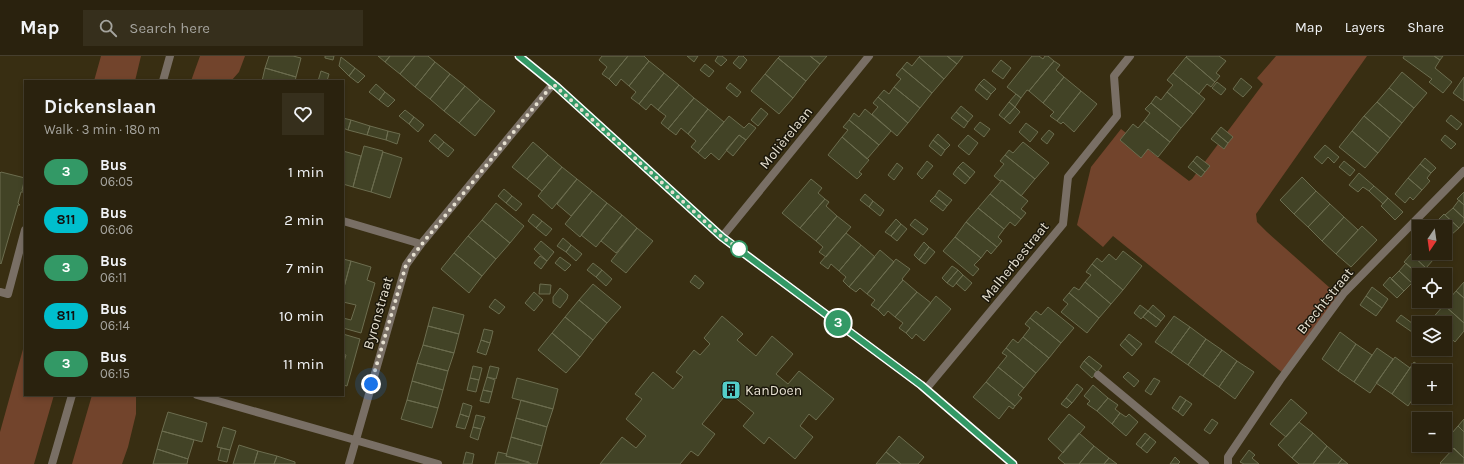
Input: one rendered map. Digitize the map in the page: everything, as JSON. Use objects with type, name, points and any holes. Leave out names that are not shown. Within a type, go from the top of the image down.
[{"type":"street","points":[[163,80],[170,56]]},
{"type":"street","points":[[520,56],[722,237],[926,390],[1013,464]]},
{"type":"street","name":"Molièrelaan","points":[[722,237],[869,56]]},
{"type":"street","name":"Malherbestraat","points":[[926,390],[1063,224],[1068,177],[1117,116],[1114,76],[1130,56]]},
{"type":"street","name":"Byronstraat","points":[[349,464],[406,265],[553,84]]},
{"type":"street","name":"Brechtstraat","points":[[1228,464],[1228,457],[1275,386],[1344,293],[1464,171]]},
{"type":"street","points":[[344,221],[422,244]]},
{"type":"street","points":[[0,292],[8,294],[24,234]]},
{"type":"street","points":[[1098,375],[1205,464]]},
{"type":"street","points":[[52,464],[72,396]]},
{"type":"street","points":[[201,396],[438,464]]},
{"type":"shaded area","points":[[101,56],[141,56],[135,80],[94,80]]},
{"type":"shaded area","points":[[200,56],[245,56],[239,72],[232,80],[191,80]]},
{"type":"shaded area","points":[[1276,56],[1367,56],[1256,214],[1257,222],[1267,232],[1339,296],[1284,374],[1113,236],[1103,247],[1077,225],[1091,167],[1121,129],[1189,181],[1263,84],[1257,78]]},
{"type":"shaded area","points":[[24,346],[24,396],[54,396],[34,464],[0,464],[0,432]]},
{"type":"shaded area","points":[[92,396],[136,396],[136,414],[122,464],[72,464]]},
{"type":"building","points":[[269,56],[293,56],[301,58],[296,77],[265,68]]},
{"type":"building","points":[[325,56],[334,56],[333,60],[325,58]]},
{"type":"building","points":[[378,56],[390,56],[385,62]]},
{"type":"building","points":[[390,56],[415,56],[400,74],[385,62]]},
{"type":"building","points":[[415,56],[428,56],[435,62],[415,87],[400,74]]},
{"type":"building","points":[[602,56],[628,56],[609,79],[602,74],[607,67],[599,60]]},
{"type":"building","points":[[628,56],[644,56],[649,61],[629,86],[621,79],[616,86],[609,79]]},
{"type":"building","points":[[687,56],[698,56],[694,62]]},
{"type":"building","points":[[718,56],[722,56],[727,60],[721,66],[715,61]]},
{"type":"building","points":[[739,56],[743,56],[747,60],[740,69],[733,63]]},
{"type":"building","points":[[780,56],[810,56],[820,64],[806,81],[778,58]]},
{"type":"building","points":[[810,56],[827,56],[820,64]]},
{"type":"building","points":[[947,56],[957,64],[944,79],[919,57]]},
{"type":"building","points":[[947,56],[963,56],[957,64]]},
{"type":"building","points":[[1032,56],[1039,56],[1043,59],[1045,56],[1048,56],[1054,61],[1029,91],[1027,90],[1021,98],[1007,87]]},
{"type":"building","points":[[1219,56],[1226,61],[1216,73],[1220,76],[1215,82],[1186,57]]},
{"type":"building","points":[[1404,56],[1434,56],[1440,60],[1435,68],[1452,82],[1443,93],[1429,82],[1432,79],[1403,58]]},
{"type":"building","points":[[1434,56],[1443,56],[1440,60]]},
{"type":"building","points":[[341,57],[355,68],[349,76],[339,66]]},
{"type":"building","points":[[919,57],[944,79],[932,93],[902,68],[907,62],[912,66]]},
{"type":"building","points":[[1186,57],[1215,82],[1211,87],[1207,84],[1199,94],[1173,73]]},
{"type":"building","points":[[778,58],[806,81],[793,98],[765,74]]},
{"type":"building","points":[[1001,60],[1011,68],[1003,79],[992,71]]},
{"type":"building","points":[[649,61],[664,73],[639,104],[631,98],[636,92],[629,86]]},
{"type":"building","points":[[1054,61],[1060,65],[1056,70],[1064,77],[1043,103],[1029,91]]},
{"type":"building","points":[[435,62],[450,74],[430,99],[415,87]]},
{"type":"building","points":[[705,64],[714,71],[709,77],[700,70]]},
{"type":"building","points":[[265,68],[296,77],[295,80],[262,80]]},
{"type":"building","points":[[355,68],[365,76],[358,83],[349,76]]},
{"type":"building","points":[[902,68],[932,93],[920,108],[894,87],[901,79],[896,75]]},
{"type":"building","points":[[321,71],[329,74],[327,80],[318,80]]},
{"type":"building","points":[[1402,72],[1427,93],[1414,108],[1389,88]]},
{"type":"building","points":[[664,73],[679,85],[658,110],[651,104],[646,110],[639,104]]},
{"type":"building","points":[[1173,73],[1205,99],[1193,114],[1167,92],[1173,85],[1167,80]]},
{"type":"building","points":[[450,74],[465,86],[444,111],[430,99]]},
{"type":"building","points":[[765,74],[793,98],[779,114],[751,91]]},
{"type":"building","points":[[1064,77],[1081,91],[1057,121],[1050,116],[1054,112],[1043,103]]},
{"type":"building","points":[[1464,77],[1464,101],[1453,93]]},
{"type":"building","points":[[1241,78],[1252,87],[1243,97],[1233,89]]},
{"type":"building","points":[[984,79],[996,89],[991,94],[979,84]]},
{"type":"building","points":[[1217,82],[1226,89],[1221,95],[1212,88]]},
{"type":"building","points":[[730,83],[741,92],[737,97],[726,88]]},
{"type":"building","points":[[376,84],[385,92],[379,100],[369,92]]},
{"type":"building","points":[[979,84],[991,94],[987,100],[975,90]]},
{"type":"building","points":[[679,85],[694,98],[668,129],[661,123],[666,116],[658,110]]},
{"type":"building","points":[[465,86],[480,99],[459,123],[444,111]]},
{"type":"building","points":[[894,87],[920,108],[908,123],[878,97],[884,90],[889,94]]},
{"type":"building","points":[[1389,88],[1414,108],[1402,123],[1377,102]]},
{"type":"building","points":[[1081,91],[1097,104],[1074,132],[1063,122],[1061,124],[1057,121]]},
{"type":"building","points":[[385,92],[395,100],[388,107],[379,100]]},
{"type":"building","points":[[1167,92],[1193,114],[1181,128],[1151,103],[1156,96],[1161,100]]},
{"type":"building","points":[[1016,94],[1021,98],[1015,107],[1009,102]]},
{"type":"building","points":[[878,97],[908,123],[897,136],[872,114],[878,107],[873,103]]},
{"type":"building","points":[[694,98],[708,109],[688,134],[681,128],[676,135],[668,129]]},
{"type":"building","points":[[480,99],[495,111],[475,136],[459,123]]},
{"type":"building","points":[[1009,102],[1015,107],[1004,119],[999,115]]},
{"type":"building","points":[[1377,102],[1402,123],[1390,138],[1364,116]]},
{"type":"building","points":[[1151,103],[1181,128],[1170,142],[1144,121],[1150,113],[1145,109]]},
{"type":"building","points":[[961,106],[973,116],[968,122],[956,112]]},
{"type":"building","points":[[1015,107],[1020,112],[1010,124],[1004,119]]},
{"type":"building","points":[[761,108],[768,114],[758,126],[751,120]]},
{"type":"building","points":[[708,109],[724,122],[698,153],[691,147],[696,141],[688,134]]},
{"type":"building","points":[[865,109],[891,131],[879,145],[849,120],[854,113],[859,117]]},
{"type":"building","points":[[405,110],[414,117],[409,124],[399,116]]},
{"type":"building","points":[[956,112],[968,122],[964,128],[951,118]]},
{"type":"building","points":[[1451,115],[1462,124],[1457,130],[1446,121]]},
{"type":"building","points":[[729,116],[744,128],[749,123],[756,128],[746,140],[739,135],[719,160],[711,153],[705,159],[698,153]]},
{"type":"building","points":[[1364,116],[1390,138],[1378,153],[1352,131]]},
{"type":"building","points":[[414,117],[424,125],[418,132],[409,124]]},
{"type":"building","points":[[344,118],[351,120],[348,130],[344,128]]},
{"type":"building","points":[[351,120],[370,126],[367,135],[348,130]]},
{"type":"building","points":[[849,120],[879,145],[867,159],[842,137],[848,130],[843,127]]},
{"type":"building","points":[[1144,121],[1170,142],[1158,157],[1148,149],[1141,158],[1120,140],[1133,124],[1138,128]]},
{"type":"building","points":[[980,122],[990,129],[984,137],[974,129]]},
{"type":"building","points":[[1026,123],[1038,132],[1030,142],[1019,132]]},
{"type":"building","points":[[370,126],[388,131],[386,140],[367,135]]},
{"type":"building","points":[[1221,127],[1233,137],[1228,143],[1216,133]]},
{"type":"building","points":[[1049,130],[1054,134],[1047,144],[1041,139]]},
{"type":"building","points":[[388,131],[400,134],[397,144],[386,140]]},
{"type":"building","points":[[1352,131],[1378,153],[1365,168],[1339,147]]},
{"type":"building","points":[[1216,133],[1228,143],[1224,149],[1211,139]]},
{"type":"building","points":[[435,134],[444,142],[438,149],[429,141]]},
{"type":"building","points":[[938,134],[950,145],[945,150],[933,140]]},
{"type":"building","points":[[739,135],[746,140],[733,156],[726,150]]},
{"type":"building","points":[[968,135],[978,143],[969,155],[958,146]]},
{"type":"building","points":[[1445,135],[1456,144],[1451,149],[1441,140]]},
{"type":"building","points":[[842,137],[869,160],[859,172],[862,174],[857,179],[828,155]]},
{"type":"building","points":[[933,140],[945,150],[941,156],[929,146]]},
{"type":"building","points":[[444,142],[454,150],[448,157],[438,149]]},
{"type":"building","points":[[533,142],[548,155],[527,179],[512,167]]},
{"type":"building","points":[[1023,142],[1049,163],[1035,179],[1005,155],[1009,150],[1013,153]]},
{"type":"building","points":[[1325,145],[1339,157],[1334,163],[1328,157],[1322,164],[1314,157]]},
{"type":"building","points":[[364,146],[383,151],[371,192],[353,187]]},
{"type":"building","points":[[344,151],[361,156],[353,187],[344,184]]},
{"type":"building","points":[[383,152],[402,158],[390,198],[371,192]]},
{"type":"building","points":[[548,155],[562,167],[542,191],[527,179]]},
{"type":"building","points":[[1005,155],[1035,179],[1021,196],[1002,180],[1000,181],[994,176],[1004,164],[1000,161]]},
{"type":"building","points":[[1197,156],[1210,166],[1205,172],[1193,161]]},
{"type":"building","points":[[1425,158],[1436,168],[1431,173],[1420,164]]},
{"type":"building","points":[[927,161],[933,166],[922,179],[917,174]]},
{"type":"building","points":[[1193,161],[1205,172],[1201,177],[1188,167]]},
{"type":"building","points":[[1344,161],[1355,170],[1350,176],[1339,167]]},
{"type":"building","points":[[963,162],[975,172],[970,178],[958,167]]},
{"type":"building","points":[[897,163],[903,168],[894,180],[888,175]]},
{"type":"building","points":[[1420,164],[1431,173],[1427,178],[1430,181],[1422,190],[1408,178]]},
{"type":"building","points":[[562,167],[577,179],[552,209],[538,196]]},
{"type":"building","points":[[958,167],[970,178],[965,184],[953,174]]},
{"type":"building","points":[[0,173],[24,178],[22,190],[24,192],[21,192],[18,203],[20,205],[18,205],[1,264],[0,263]]},
{"type":"building","points":[[1359,173],[1374,186],[1369,191],[1363,187],[1358,192],[1349,185]]},
{"type":"building","points":[[1302,177],[1316,191],[1294,214],[1280,200]]},
{"type":"building","points":[[1408,178],[1422,190],[1413,200],[1410,197],[1405,203],[1395,194]]},
{"type":"building","points":[[577,179],[592,191],[571,216],[557,204]]},
{"type":"building","points":[[811,179],[822,188],[818,193],[825,199],[800,228],[782,213]]},
{"type":"building","points":[[1002,180],[1028,201],[1021,209],[1026,213],[1021,219],[990,194]]},
{"type":"building","points":[[1374,186],[1388,198],[1383,204],[1369,191]]},
{"type":"building","points":[[504,189],[512,196],[506,203],[498,196]]},
{"type":"building","points":[[939,190],[952,200],[947,206],[935,196]]},
{"type":"building","points":[[592,191],[607,203],[580,237],[565,224]]},
{"type":"building","points":[[1316,191],[1330,204],[1308,227],[1294,214]]},
{"type":"building","points":[[1464,192],[1464,205],[1457,199]]},
{"type":"building","points":[[865,194],[873,201],[869,207],[860,200]]},
{"type":"building","points":[[990,194],[1021,219],[1015,226],[1010,222],[1004,229],[978,208]]},
{"type":"building","points":[[512,196],[522,204],[516,211],[506,203]]},
{"type":"building","points":[[935,196],[947,206],[943,211],[930,201]]},
{"type":"building","points":[[1388,198],[1403,212],[1395,220],[1381,206]]},
{"type":"building","points":[[825,199],[829,202],[826,206],[837,216],[816,241],[800,228]]},
{"type":"building","points":[[1459,200],[1464,205],[1464,218],[1453,208]]},
{"type":"building","points":[[873,201],[884,210],[880,216],[869,207]]},
{"type":"building","points":[[496,203],[524,226],[510,243],[482,220]]},
{"type":"building","points":[[607,203],[622,215],[596,247],[581,235]]},
{"type":"building","points":[[1330,204],[1344,217],[1322,241],[1308,227]]},
{"type":"building","points":[[978,208],[1004,229],[998,237],[1002,241],[997,247],[966,222]]},
{"type":"building","points":[[1453,208],[1464,218],[1464,222],[1459,228],[1445,215]]},
{"type":"building","points":[[533,214],[542,221],[536,228],[528,221]]},
{"type":"building","points":[[1444,214],[1450,220],[1438,220]]},
{"type":"building","points":[[622,215],[637,228],[616,253],[601,241]]},
{"type":"building","points":[[837,216],[851,227],[826,257],[819,252],[823,247],[816,241]]},
{"type":"building","points":[[1344,217],[1358,230],[1336,254],[1322,241]]},
{"type":"building","points":[[896,219],[901,224],[891,236],[885,232]]},
{"type":"building","points":[[915,219],[928,229],[923,235],[910,225]]},
{"type":"building","points":[[482,220],[510,243],[496,259],[468,236]]},
{"type":"building","points":[[542,221],[552,229],[546,236],[536,228]]},
{"type":"building","points":[[1452,221],[1459,228],[1452,234]]},
{"type":"building","points":[[966,222],[997,247],[991,254],[987,250],[981,258],[955,237]]},
{"type":"building","points":[[901,224],[907,229],[897,241],[891,236]]},
{"type":"building","points":[[1362,226],[1377,240],[1351,267],[1336,254]]},
{"type":"building","points":[[637,228],[653,241],[626,273],[611,261]]},
{"type":"building","points":[[846,233],[861,245],[839,271],[831,264],[828,269],[820,263]]},
{"type":"building","points":[[468,236],[496,259],[482,276],[454,253]]},
{"type":"building","points":[[955,237],[981,258],[974,265],[979,269],[973,276],[943,251]]},
{"type":"building","points":[[563,238],[571,245],[566,252],[557,246]]},
{"type":"building","points":[[541,241],[554,252],[547,261],[534,249]]},
{"type":"building","points":[[924,242],[929,247],[919,260],[914,255]]},
{"type":"building","points":[[571,245],[582,254],[576,261],[566,252]]},
{"type":"building","points":[[861,245],[875,257],[849,287],[843,281],[846,277],[839,271]]},
{"type":"building","points":[[929,247],[935,252],[925,264],[919,260]]},
{"type":"building","points":[[880,250],[894,262],[867,294],[860,288],[856,292],[849,287]]},
{"type":"building","points":[[1123,251],[1142,266],[1123,290],[1092,264],[1097,258],[1102,262],[1109,254],[1116,260]]},
{"type":"building","points":[[454,253],[482,276],[469,293],[441,269]]},
{"type":"building","points":[[1411,254],[1412,260],[1417,260],[1426,268],[1412,269],[1404,262]]},
{"type":"building","points":[[540,256],[547,261],[541,269],[534,263]]},
{"type":"building","points":[[560,257],[571,265],[565,271],[555,263]]},
{"type":"building","points":[[344,259],[351,261],[344,287]]},
{"type":"building","points":[[896,259],[910,269],[902,279],[903,280],[878,310],[871,305],[875,300],[867,294]]},
{"type":"building","points":[[1417,260],[1433,260],[1426,268]]},
{"type":"building","points":[[351,261],[371,267],[367,280],[375,283],[361,333],[344,328],[344,318],[351,320],[356,305],[344,302],[344,287]]},
{"type":"building","points":[[593,263],[602,270],[596,277],[587,270]]},
{"type":"building","points":[[1406,263],[1412,269],[1412,283],[1399,271]]},
{"type":"building","points":[[1092,264],[1123,290],[1111,304],[1085,282],[1091,275],[1086,272]]},
{"type":"building","points":[[952,266],[958,270],[947,283],[942,278]]},
{"type":"building","points":[[602,270],[612,279],[606,286],[596,277]]},
{"type":"building","points":[[958,270],[963,275],[953,287],[947,283]]},
{"type":"building","points":[[1399,271],[1412,283],[1404,291],[1391,279]]},
{"type":"building","points":[[695,275],[704,283],[699,289],[690,282]]},
{"type":"building","points":[[963,275],[972,283],[965,291],[956,283]]},
{"type":"building","points":[[1390,277],[1404,291],[1397,298],[1383,285]]},
{"type":"building","points":[[903,280],[917,292],[895,317],[888,311],[884,316],[878,310]]},
{"type":"building","points":[[1085,282],[1111,304],[1099,318],[1069,293],[1074,287],[1079,290]]},
{"type":"building","points":[[1464,282],[1464,298],[1456,291]]},
{"type":"building","points":[[540,284],[551,285],[550,294],[539,294]]},
{"type":"building","points":[[593,284],[621,307],[607,323],[579,300]]},
{"type":"building","points":[[1372,287],[1388,299],[1382,308],[1366,296]]},
{"type":"building","points":[[560,288],[568,295],[567,299],[560,308],[553,303],[553,297]]},
{"type":"building","points":[[1456,291],[1464,298],[1464,323],[1447,308],[1452,308],[1452,296]]},
{"type":"building","points":[[534,292],[543,300],[534,311],[525,303]]},
{"type":"building","points":[[917,292],[931,303],[906,333],[899,328],[903,323],[895,317]]},
{"type":"building","points":[[1069,293],[1099,318],[1087,333],[1061,312],[1068,304],[1063,300]]},
{"type":"building","points":[[936,296],[951,309],[924,341],[916,334],[912,339],[906,333]]},
{"type":"building","points":[[1366,296],[1382,308],[1376,316],[1360,305]]},
{"type":"building","points":[[495,299],[505,307],[499,314],[489,307]]},
{"type":"building","points":[[579,300],[607,323],[593,340],[565,317]]},
{"type":"building","points":[[1140,305],[1148,311],[1141,319],[1134,313]]},
{"type":"building","points":[[1153,305],[1165,316],[1161,321],[1148,311]]},
{"type":"building","points":[[433,307],[464,315],[459,334],[428,326]]},
{"type":"building","points":[[1048,307],[1074,328],[1061,343],[1030,318],[1036,311],[1041,315]]},
{"type":"building","points":[[1441,308],[1447,308],[1464,323],[1464,331],[1455,342],[1452,339],[1452,316],[1434,316]]},
{"type":"building","points":[[1148,311],[1161,321],[1156,327],[1143,317]]},
{"type":"building","points":[[1401,315],[1412,323],[1412,332],[1396,321]]},
{"type":"building","name":"KanDoen","points":[[722,316],[743,334],[737,340],[756,356],[772,336],[793,354],[776,374],[788,384],[799,371],[834,399],[816,420],[809,414],[800,426],[813,437],[795,459],[769,437],[764,444],[743,426],[754,413],[728,392],[702,424],[715,434],[698,456],[691,451],[680,464],[600,464],[622,437],[636,448],[646,436],[626,419],[642,399],[635,394],[653,372],[673,389],[683,377],[676,372],[694,350],[700,355],[710,344],[704,338]]},
{"type":"building","points":[[1174,316],[1190,327],[1171,353],[1155,342]]},
{"type":"building","points":[[565,317],[593,340],[580,357],[552,333]]},
{"type":"building","points":[[1030,318],[1061,343],[1049,358],[1023,337],[1030,328],[1025,324]]},
{"type":"building","points":[[428,326],[459,334],[454,353],[423,345]]},
{"type":"building","points":[[1190,327],[1206,339],[1188,365],[1171,353]]},
{"type":"building","points":[[484,329],[493,331],[490,343],[481,340]]},
{"type":"building","points":[[1340,332],[1356,344],[1338,371],[1322,359]]},
{"type":"building","points":[[552,333],[580,357],[566,373],[538,350]]},
{"type":"building","points":[[344,334],[360,339],[347,386],[344,385],[344,362],[346,355],[344,354]]},
{"type":"building","points":[[1129,334],[1142,344],[1137,350],[1125,339]]},
{"type":"building","points":[[1023,337],[1049,358],[1036,373],[1006,348],[1013,339],[1018,343]]},
{"type":"building","points":[[1125,339],[1137,350],[1132,356],[1120,345]]},
{"type":"building","points":[[1206,339],[1222,350],[1203,376],[1188,365]]},
{"type":"building","points":[[481,340],[490,343],[486,355],[477,352]]},
{"type":"building","points":[[1356,344],[1372,355],[1354,382],[1338,371]]},
{"type":"building","points":[[423,345],[454,353],[448,371],[417,363]]},
{"type":"building","points":[[1006,348],[1036,373],[1024,388],[998,367],[1007,356],[1002,353]]},
{"type":"building","points":[[1377,348],[1393,359],[1370,393],[1354,382]]},
{"type":"building","points":[[1222,350],[1237,361],[1219,387],[1203,376]]},
{"type":"building","points":[[1089,356],[1102,366],[1097,372],[1084,361]]},
{"type":"building","points":[[1395,357],[1410,368],[1392,394],[1376,383]]},
{"type":"building","points":[[1084,361],[1097,372],[1092,378],[1080,367]]},
{"type":"building","points":[[1237,361],[1254,372],[1235,399],[1219,387]]},
{"type":"building","points":[[417,363],[448,371],[443,390],[412,381]]},
{"type":"building","points":[[1412,365],[1412,400],[1408,406],[1392,394]]},
{"type":"building","points":[[473,366],[482,368],[479,380],[470,378]]},
{"type":"building","points":[[490,366],[499,368],[496,379],[487,377]]},
{"type":"building","points":[[998,367],[1024,388],[1018,395],[1022,398],[1015,406],[986,382]]},
{"type":"building","points":[[1128,372],[1139,381],[1134,387],[1123,377]]},
{"type":"building","points":[[487,377],[495,380],[492,392],[483,390]]},
{"type":"building","points":[[470,378],[479,380],[476,392],[467,390]]},
{"type":"building","points":[[517,378],[558,389],[553,409],[512,398]]},
{"type":"building","points":[[1154,378],[1160,381],[1151,395],[1145,391]]},
{"type":"building","points":[[412,381],[443,390],[438,408],[407,400]]},
{"type":"building","points":[[986,382],[1015,406],[1013,409],[1009,406],[999,419],[973,397]]},
{"type":"building","points":[[1077,384],[1083,389],[1072,403],[1066,398]]},
{"type":"building","points":[[1093,385],[1108,398],[1097,411],[1087,404],[1090,401],[1084,396]]},
{"type":"building","points":[[483,390],[492,392],[489,403],[480,401]]},
{"type":"building","points":[[1180,396],[1186,400],[1178,412],[1172,408]]},
{"type":"building","points":[[1066,398],[1072,403],[1067,408],[1061,404]]},
{"type":"building","points":[[1108,398],[1118,405],[1115,409],[1120,413],[1112,424],[1097,411]]},
{"type":"building","points":[[1291,399],[1307,413],[1286,437],[1270,424]]},
{"type":"building","points":[[407,400],[438,408],[432,428],[401,419]]},
{"type":"building","points":[[521,400],[553,409],[547,427],[516,418]]},
{"type":"building","points":[[1186,400],[1192,404],[1183,416],[1178,412]]},
{"type":"building","points":[[463,403],[472,406],[469,417],[460,414]]},
{"type":"building","points":[[168,412],[207,423],[202,442],[162,431]]},
{"type":"building","points":[[1120,413],[1126,417],[1129,414],[1138,422],[1126,436],[1112,424]]},
{"type":"building","points":[[460,414],[469,417],[465,429],[456,427]]},
{"type":"building","points":[[1069,414],[1085,427],[1063,453],[1048,439]]},
{"type":"building","points":[[476,415],[485,417],[481,429],[473,427]]},
{"type":"building","points":[[516,418],[547,427],[542,446],[511,437]]},
{"type":"building","points":[[1212,419],[1218,423],[1210,434],[1204,430]]},
{"type":"building","points":[[1464,419],[1464,432],[1458,426]]},
{"type":"building","points":[[1299,422],[1313,433],[1292,458],[1278,445]]},
{"type":"building","points":[[1458,426],[1464,432],[1464,458],[1452,447],[1452,433]]},
{"type":"building","points":[[223,427],[236,431],[230,450],[217,447]]},
{"type":"building","points":[[473,427],[481,429],[478,440],[470,437]]},
{"type":"building","points":[[162,431],[194,440],[188,459],[157,449]]},
{"type":"building","points":[[1079,433],[1094,446],[1079,464],[1065,464],[1058,458]]},
{"type":"building","points":[[1145,433],[1150,437],[1141,448],[1136,444]]},
{"type":"building","points":[[1313,433],[1327,446],[1313,464],[1299,464],[1292,458]]},
{"type":"building","points":[[899,436],[924,457],[918,464],[901,464],[886,452]]},
{"type":"building","points":[[511,437],[542,446],[537,464],[532,464],[506,456]]},
{"type":"building","points":[[1150,437],[1156,442],[1147,453],[1141,448]]},
{"type":"building","points":[[239,445],[258,451],[254,464],[233,464]]},
{"type":"building","points":[[1094,446],[1109,458],[1104,464],[1079,464]]},
{"type":"building","points":[[1327,446],[1342,459],[1338,464],[1313,464]]},
{"type":"building","points":[[221,448],[230,450],[227,462],[218,460]]},
{"type":"building","points":[[1454,448],[1464,458],[1464,464],[1440,463],[1452,452]]},
{"type":"building","points":[[157,449],[188,459],[187,464],[153,464]]},
{"type":"building","points":[[1249,450],[1255,455],[1252,458],[1259,464],[1244,464],[1240,462]]},
{"type":"building","points":[[258,451],[277,456],[274,464],[254,464]]},
{"type":"building","points":[[466,452],[474,454],[472,464],[463,464]]},
{"type":"building","points":[[498,452],[507,454],[506,456],[529,462],[529,464],[495,464]]},
{"type":"building","points":[[886,452],[901,464],[876,464]]},
{"type":"building","points":[[277,456],[295,462],[295,464],[274,464]]},
{"type":"building","points":[[1175,457],[1180,462],[1178,464],[1170,464]]},
{"type":"building","points":[[1109,458],[1117,464],[1104,464]]},
{"type":"building","points":[[1342,459],[1348,464],[1338,464]]},
{"type":"bus line","name":"3","points":[[519,56],[557,87],[722,237],[921,385],[1013,464]]},
{"type":"place","name":"KanDoen","points":[[731,390]]},
{"type":"route","points":[[371,384],[406,265],[414,253],[553,84],[722,237],[742,251],[739,249]]}]
